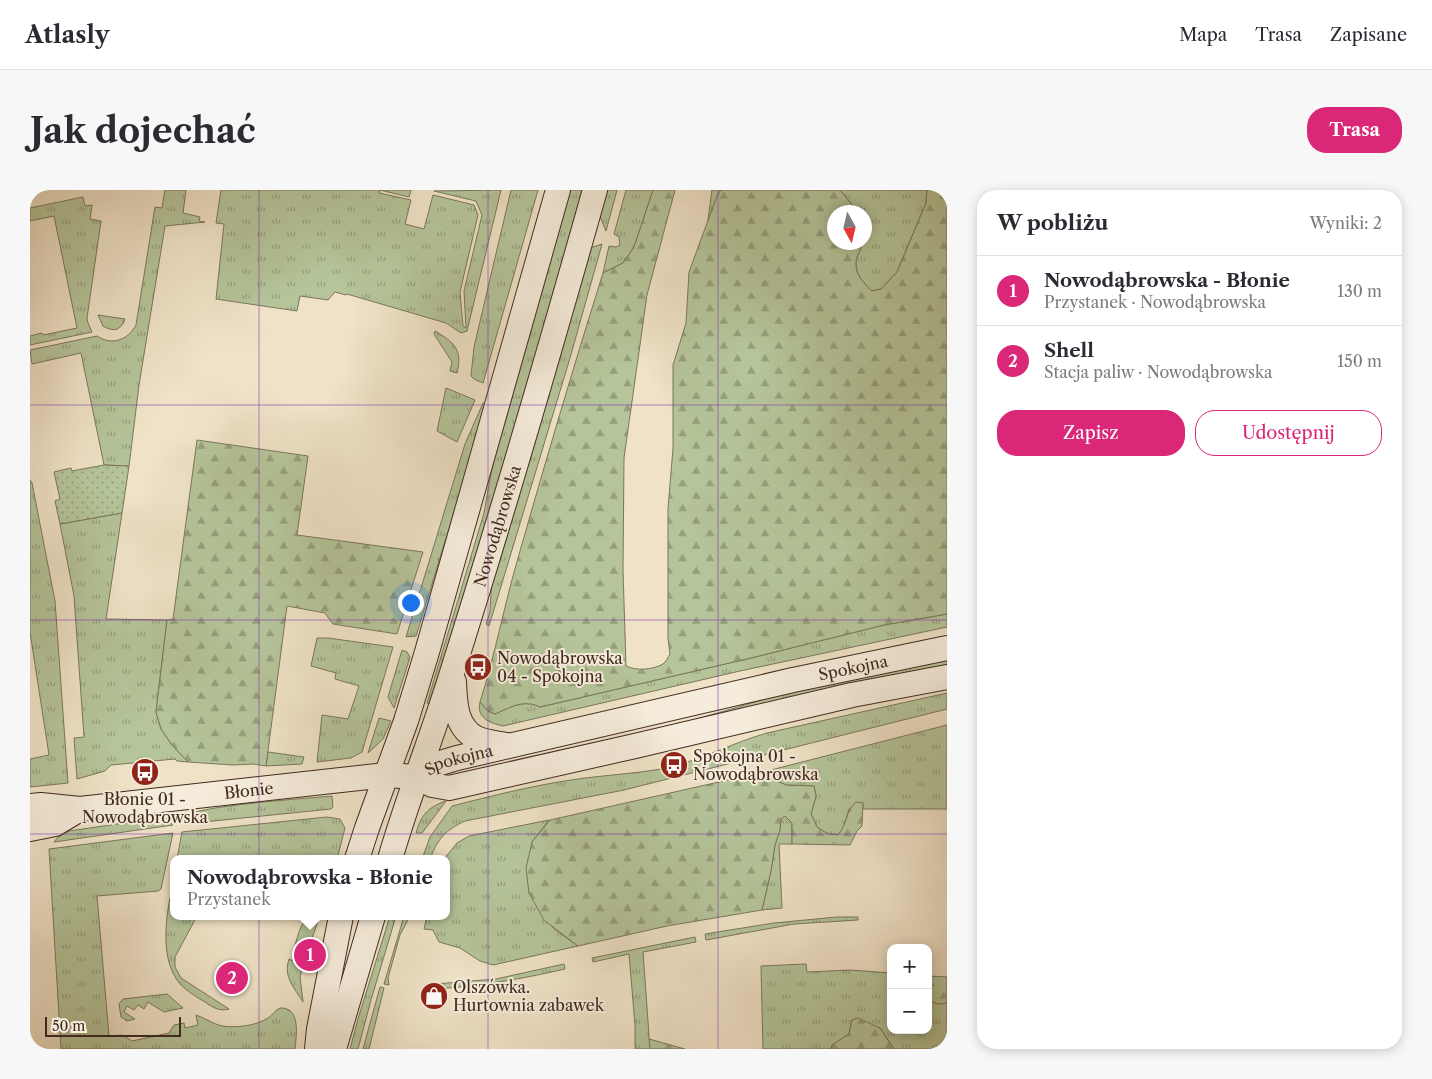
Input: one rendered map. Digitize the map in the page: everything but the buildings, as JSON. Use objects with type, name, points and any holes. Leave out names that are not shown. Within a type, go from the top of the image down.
[{"type":"street","name":"Nowodąbrowska","points":[[358,855],[406,721],[434,628],[558,190]]},
{"type":"street","name":"Nowodąbrowska","points":[[391,855],[453,671],[547,359],[595,190]]},
{"type":"street","name":"Spokojna","points":[[947,648],[793,680],[510,746],[437,764],[417,777],[432,785],[449,788],[852,695],[947,677]]},
{"type":"street","points":[[453,671],[456,705],[461,723],[476,738],[510,746]]},
{"type":"street","name":"Błonie","points":[[30,806],[42,804],[80,809],[386,774],[417,777]]},
{"type":"street","name":"Błonie","points":[[30,829],[55,824],[80,809]]},
{"type":"street","points":[[317,1049],[319,1029],[340,920]]},
{"type":"street","points":[[334,1049],[372,920]]},
{"type":"green space","points":[[165,190],[186,190],[183,213],[200,217],[199,221],[205,222],[165,226],[139,385],[129,466],[104,465],[81,353],[32,364],[30,350],[97,336],[108,341],[114,341],[124,338],[133,330],[136,325],[155,207],[162,208]]},
{"type":"green space","points":[[221,190],[380,190],[379,193],[411,200],[405,224],[424,229],[433,195],[474,205],[478,215],[460,292],[463,326],[466,328],[464,291],[482,215],[476,201],[434,191],[501,190],[467,331],[461,333],[446,323],[335,292],[328,300],[300,296],[297,311],[216,299],[224,224],[216,223]]},
{"type":"green space","points":[[380,190],[411,190],[409,197]]},
{"type":"green space","points":[[511,190],[538,190],[483,383],[471,376],[474,347]]},
{"type":"green space","points":[[568,190],[584,190],[562,270],[432,705],[427,703],[484,513],[498,434]]},
{"type":"green space","points":[[606,190],[617,190],[606,231],[599,214]]},
{"type":"green space","points":[[626,190],[653,190],[634,247],[623,263],[603,273],[609,246],[616,247],[620,245],[619,237],[614,234]]},
{"type":"green space","points":[[653,190],[675,190],[647,295],[624,458],[623,570],[626,666],[640,669],[654,668],[664,663],[670,654],[668,638],[668,509],[673,448],[673,365],[686,323],[689,272],[717,196],[721,190],[840,190],[852,205],[827,205],[827,250],[860,250],[856,259],[857,271],[872,291],[881,289],[897,272],[926,203],[927,190],[947,190],[947,614],[884,625],[540,707],[528,704],[518,705],[495,714],[488,711],[480,702],[518,558],[570,380],[603,273],[623,263],[634,247]]},
{"type":"green space","points":[[712,190],[721,190],[717,196],[707,227]]},
{"type":"green space","points":[[840,190],[927,190],[926,203],[897,272],[881,289],[872,291],[863,282],[856,267],[860,250],[872,250],[872,205],[852,205]]},
{"type":"green space","points":[[83,197],[85,206],[92,205],[90,219],[101,221],[87,318],[92,332],[30,345],[30,336],[77,328],[54,216],[30,221],[30,208]]},
{"type":"green space","points":[[602,244],[570,358],[489,626],[486,624],[490,612],[492,575],[590,248]]},
{"type":"green space","points":[[98,315],[125,319],[119,328],[113,330],[103,326]]},
{"type":"green space","points":[[435,331],[455,347],[459,358],[457,373],[450,371],[452,362],[434,334]]},
{"type":"green space","points":[[446,388],[475,400],[457,442],[437,431]]},
{"type":"green space","points":[[483,403],[487,405],[416,636],[406,637],[465,444]]},
{"type":"green space","points":[[197,440],[308,456],[297,535],[423,552],[397,634],[333,624],[325,613],[287,606],[266,766],[188,762],[172,745],[161,729],[156,712],[167,620],[173,619]]},
{"type":"green space","points":[[104,465],[129,466],[122,513],[60,524],[55,501],[60,499],[54,472],[71,468],[72,471]]},
{"type":"green space","points":[[30,480],[55,601],[68,783],[30,787],[30,759],[49,755],[30,632]]},
{"type":"green space","points":[[122,513],[106,619],[167,620],[156,712],[161,729],[172,745],[188,762],[175,759],[111,765],[105,771],[77,779],[74,738],[84,737],[74,596],[60,524]]},
{"type":"green space","points":[[947,614],[947,627],[740,671],[503,726],[485,719],[479,708],[480,702],[488,711],[495,714],[523,704],[540,707],[884,625]]},
{"type":"green space","points":[[317,638],[393,647],[362,752],[351,758],[317,762],[322,715],[348,719],[359,686],[335,679],[336,673],[311,666]]},
{"type":"green space","points":[[402,650],[407,652],[410,657],[394,708],[388,697]]},
{"type":"green space","points":[[947,658],[947,667],[693,720],[769,698]]},
{"type":"green space","points":[[947,693],[947,709],[624,790],[465,821],[443,836],[432,855],[423,855],[430,837],[452,806],[556,782],[666,768],[692,761],[767,733]]},
{"type":"green space","points":[[379,718],[391,721],[383,739],[368,753]]},
{"type":"green space","points":[[947,725],[947,809],[863,809],[863,803],[849,809],[843,829],[838,835],[828,834],[817,827],[811,814],[816,796],[814,786],[786,785],[759,773]]},
{"type":"green space","points":[[268,752],[304,757],[302,764],[266,766]]},
{"type":"green space","points":[[759,773],[786,785],[814,786],[816,796],[811,814],[817,827],[828,834],[838,835],[852,806],[856,802],[863,803],[862,826],[857,831],[850,845],[792,844],[792,823],[785,816],[781,819],[762,910],[667,926],[578,946],[544,920],[529,893],[526,868],[532,842],[550,820]]},
{"type":"green space","points":[[332,796],[333,807],[331,809],[184,824],[186,816],[194,812],[254,803]]},
{"type":"green space","points":[[446,801],[422,833],[416,833],[420,821],[426,813],[434,806]]},
{"type":"green space","points":[[785,816],[792,823],[792,844],[779,844],[782,908],[762,910],[781,819]]},
{"type":"green space","points":[[165,817],[173,825],[54,842],[58,837],[69,831]]},
{"type":"green space","points":[[327,817],[340,819],[345,828],[338,855],[178,855],[182,832]]},
{"type":"green space","points":[[549,820],[532,842],[529,893],[553,928],[578,946],[493,965],[480,961],[460,948],[439,942],[433,930],[424,929],[426,920],[450,920],[450,855],[447,855],[457,843],[469,836]]},
{"type":"green space","points":[[173,833],[161,889],[158,891],[97,896],[109,1036],[122,1035],[132,1041],[169,1033],[174,1025],[184,1023],[185,1028],[198,1025],[196,1015],[222,1026],[246,1026],[263,1021],[283,1008],[289,1010],[295,1019],[295,1049],[61,1049],[49,849]]},
{"type":"green space","points":[[170,898],[170,920],[195,920],[175,957],[175,967],[181,978],[229,1009],[219,1009],[210,1006],[180,984],[174,975],[167,954],[167,919]]},
{"type":"green space","points":[[858,917],[858,920],[794,924],[706,940],[705,934],[774,923]]},
{"type":"green space","points":[[305,920],[319,920],[305,957],[293,952]]},
{"type":"green space","points":[[389,920],[395,920],[358,1049],[350,1049]]},
{"type":"green space","points":[[403,920],[408,920],[400,935],[388,978],[389,985],[384,984]]},
{"type":"green space","points":[[695,937],[696,942],[643,952],[650,1049],[635,1049],[635,1025],[629,954],[593,962],[592,958]]},
{"type":"green space","points":[[289,959],[303,965],[300,977],[303,1002],[288,977]]},
{"type":"green space","points":[[564,964],[565,969],[501,982],[436,989],[435,984],[496,979]]},
{"type":"green space","points":[[806,964],[807,972],[850,970],[887,973],[887,1034],[932,1034],[932,1002],[938,1004],[947,1003],[947,1049],[894,1049],[880,1028],[852,1020],[849,1034],[833,1045],[831,1049],[763,1049],[761,966]]},
{"type":"green space","points":[[932,976],[947,977],[947,1003],[938,1004],[932,1002]]},
{"type":"green space","points":[[380,987],[384,988],[369,1049],[363,1049]]},
{"type":"green space","points":[[167,994],[183,1008],[164,1012],[148,1002],[144,1009],[138,1005],[134,1010],[127,1006],[124,1012],[135,1019],[127,1021],[121,1017],[119,1004],[123,999]]},
{"type":"green space","points":[[858,1018],[880,1028],[894,1049],[831,1049],[832,1045],[849,1034],[852,1020]]},
{"type":"green space","points":[[649,1039],[685,1049],[650,1049]]},
{"type":"place","name":"Nowodąbrowska 04 - Spokojna","points":[[478,667]]},
{"type":"place","name":"Spokojna 01 - Nowodąbrowska","points":[[674,765]]},
{"type":"place","name":"Błonie 01 - Nowodąbrowska","points":[[145,772]]},
{"type":"place","name":"Nowodąbrowska - Błonie","points":[[310,955]]},
{"type":"place","name":"Shell","points":[[232,978]]},
{"type":"place","name":"Olszówka. Hurtownia zabawek","points":[[434,996]]}]
